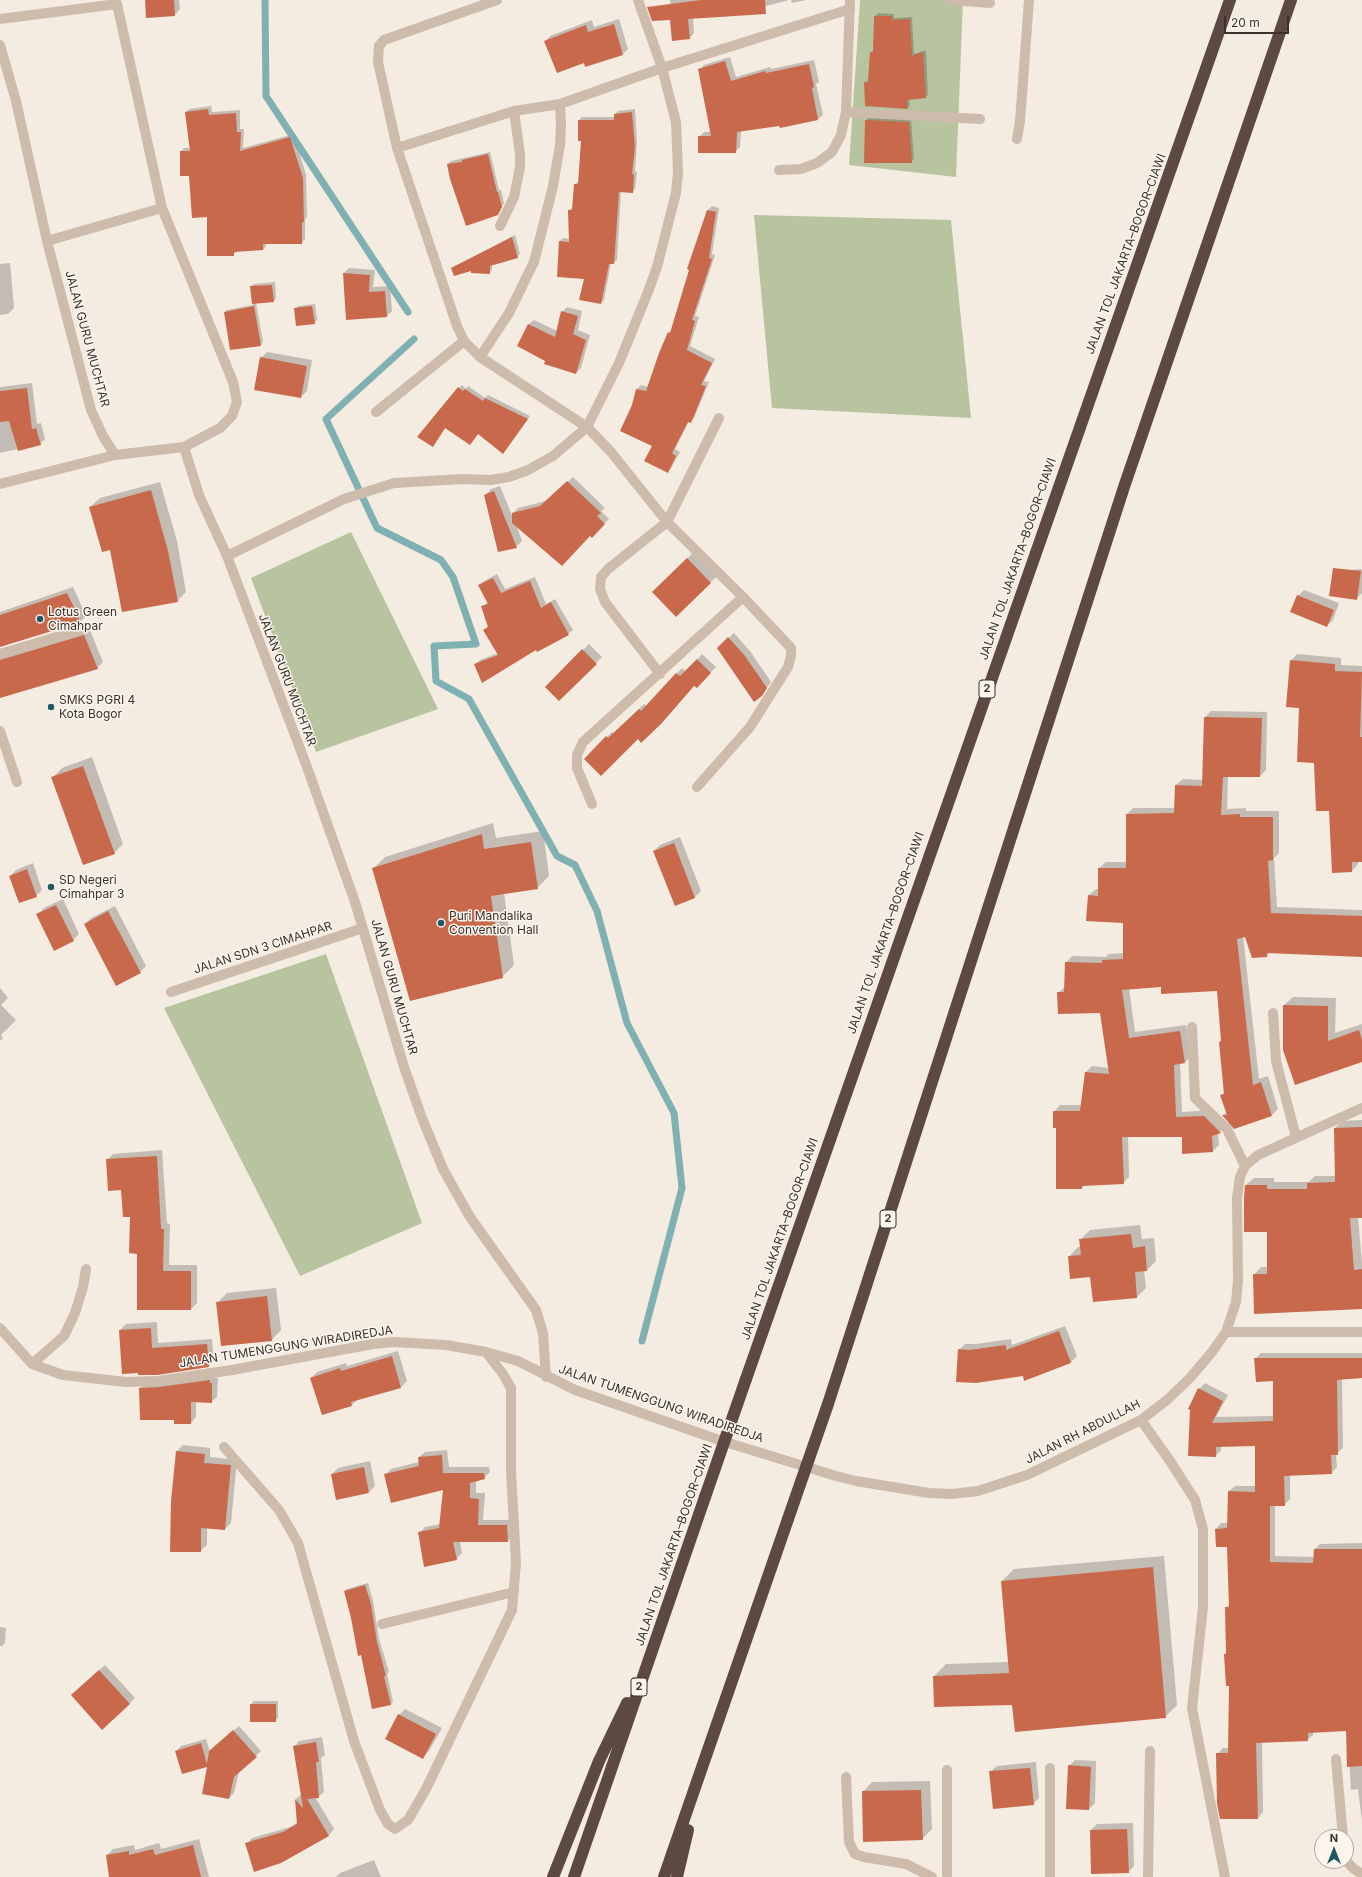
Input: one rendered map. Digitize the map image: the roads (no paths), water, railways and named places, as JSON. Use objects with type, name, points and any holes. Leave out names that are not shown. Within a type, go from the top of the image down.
[{"type":"highway","name":"JALAN TOL JAKARTA–BOGOR–CIAWI","points":[[574,1877],[746,1379],[1230,0]]},
{"type":"highway","name":"2","points":[[664,1877],[828,1404],[1124,487],[1291,0]]},
{"type":"highway","points":[[553,1877],[600,1761],[652,1652]]},
{"type":"highway","points":[[677,1877],[700,1776]]},
{"type":"street","points":[[498,0],[384,40],[379,46],[378,62],[398,148],[457,326],[464,341],[480,357],[586,427],[611,452],[667,522],[743,597],[791,648],[791,656],[788,667],[750,728],[696,788]]},
{"type":"street","points":[[227,556],[344,499],[394,483],[463,479],[490,480],[509,477],[528,470],[554,456],[586,427],[619,363],[648,292],[657,267],[676,193],[678,172],[676,122],[662,68],[638,0]]},
{"type":"street","points":[[951,0],[990,3]]},
{"type":"street","points":[[1017,139],[1020,121],[1028,0]]},
{"type":"street","points":[[0,19],[117,2],[162,208],[233,382],[237,402],[232,416],[220,428],[184,448],[115,455],[0,484]]},
{"type":"street","points":[[398,148],[514,111],[560,104],[850,5],[846,112],[841,135],[832,152],[817,163],[801,168],[779,170]]},
{"type":"street","name":"JALAN GURU MUCHTAR","points":[[0,45],[16,101],[47,241],[91,410],[115,455]]},
{"type":"street","points":[[480,357],[508,313],[534,262],[553,186],[560,145],[560,104]]},
{"type":"street","points":[[500,226],[514,197],[520,167],[520,154],[514,111]]},
{"type":"street","points":[[846,112],[980,119]]},
{"type":"street","points":[[47,241],[162,208]]},
{"type":"street","points":[[376,412],[464,341]]},
{"type":"street","points":[[660,674],[605,602],[600,589],[601,577],[608,569],[667,522],[719,418]]},
{"type":"street","name":"JALAN GURU MUCHTAR","points":[[184,448],[199,495],[227,556],[306,767],[363,928],[404,1067],[422,1118],[444,1169],[470,1217],[536,1310],[543,1333],[546,1377]]},
{"type":"street","points":[[592,804],[577,768],[577,755],[583,742],[660,674],[743,597]]},
{"type":"street","points":[[0,654],[80,630]]},
{"type":"street","points":[[0,731],[17,782]]},
{"type":"street","name":"JALAN SDN 3 CIMAHPAR","points":[[171,992],[363,928]]},
{"type":"street","points":[[1273,1013],[1276,1061],[1296,1137]]},
{"type":"street","points":[[1192,1027],[1195,1098],[1227,1129],[1245,1166],[1258,1155],[1362,1108]]},
{"type":"street","name":"JALAN RH ABDULLAH","points":[[836,1476],[856,1481],[929,1493],[952,1494],[978,1491],[1005,1484],[1048,1466],[1141,1420],[1167,1400],[1190,1378],[1212,1352],[1226,1332],[1236,1302],[1238,1281],[1237,1198],[1240,1177],[1245,1166]]},
{"type":"street","points":[[32,1364],[64,1336],[75,1313],[83,1287],[86,1270]]},
{"type":"street","name":"JALAN TUMENGGUNG WIRADIREDJA","points":[[0,1328],[32,1364],[63,1375],[126,1382],[158,1380],[232,1370],[373,1344],[394,1342],[446,1345],[486,1352],[518,1362],[575,1390],[722,1441],[836,1476]]},
{"type":"street","points":[[1226,1332],[1362,1332]]},
{"type":"street","points":[[224,1447],[279,1510],[298,1543],[354,1741],[380,1810],[388,1824],[395,1829],[408,1820],[426,1789],[512,1610],[516,1564],[511,1471],[511,1388],[503,1374],[486,1352]]},
{"type":"street","points":[[1141,1420],[1195,1500],[1203,1529],[1203,1607],[1192,1708],[1224,1877]]},
{"type":"street","points":[[382,1624],[514,1592]]},
{"type":"street","points":[[1148,1877],[1150,1751]]},
{"type":"street","points":[[1336,1759],[1342,1829]]},
{"type":"street","points":[[1050,1768],[1050,1877]]},
{"type":"street","points":[[947,1770],[947,1877]]},
{"type":"street","points":[[846,1777],[849,1842],[855,1854],[864,1858],[906,1864],[932,1877]]},
{"type":"waterway","points":[[265,0],[266,96],[408,312]]},
{"type":"waterway","points":[[414,339],[326,419],[377,528],[441,560],[453,577],[476,644],[434,646],[436,681],[469,699],[557,856],[575,865],[597,911],[627,1023],[674,1113],[682,1188],[642,1341]]},
{"type":"place","name":"Lotus Green Cimahpar","points":[[40,619]]},
{"type":"place","name":"SMKS PGRI 4 Kota Bogor","points":[[51,707]]},
{"type":"place","name":"SD Negeri Cimahpar 3","points":[[51,887]]},
{"type":"place","name":"Puri Mandalika Convention Hall","points":[[441,923]]}]
